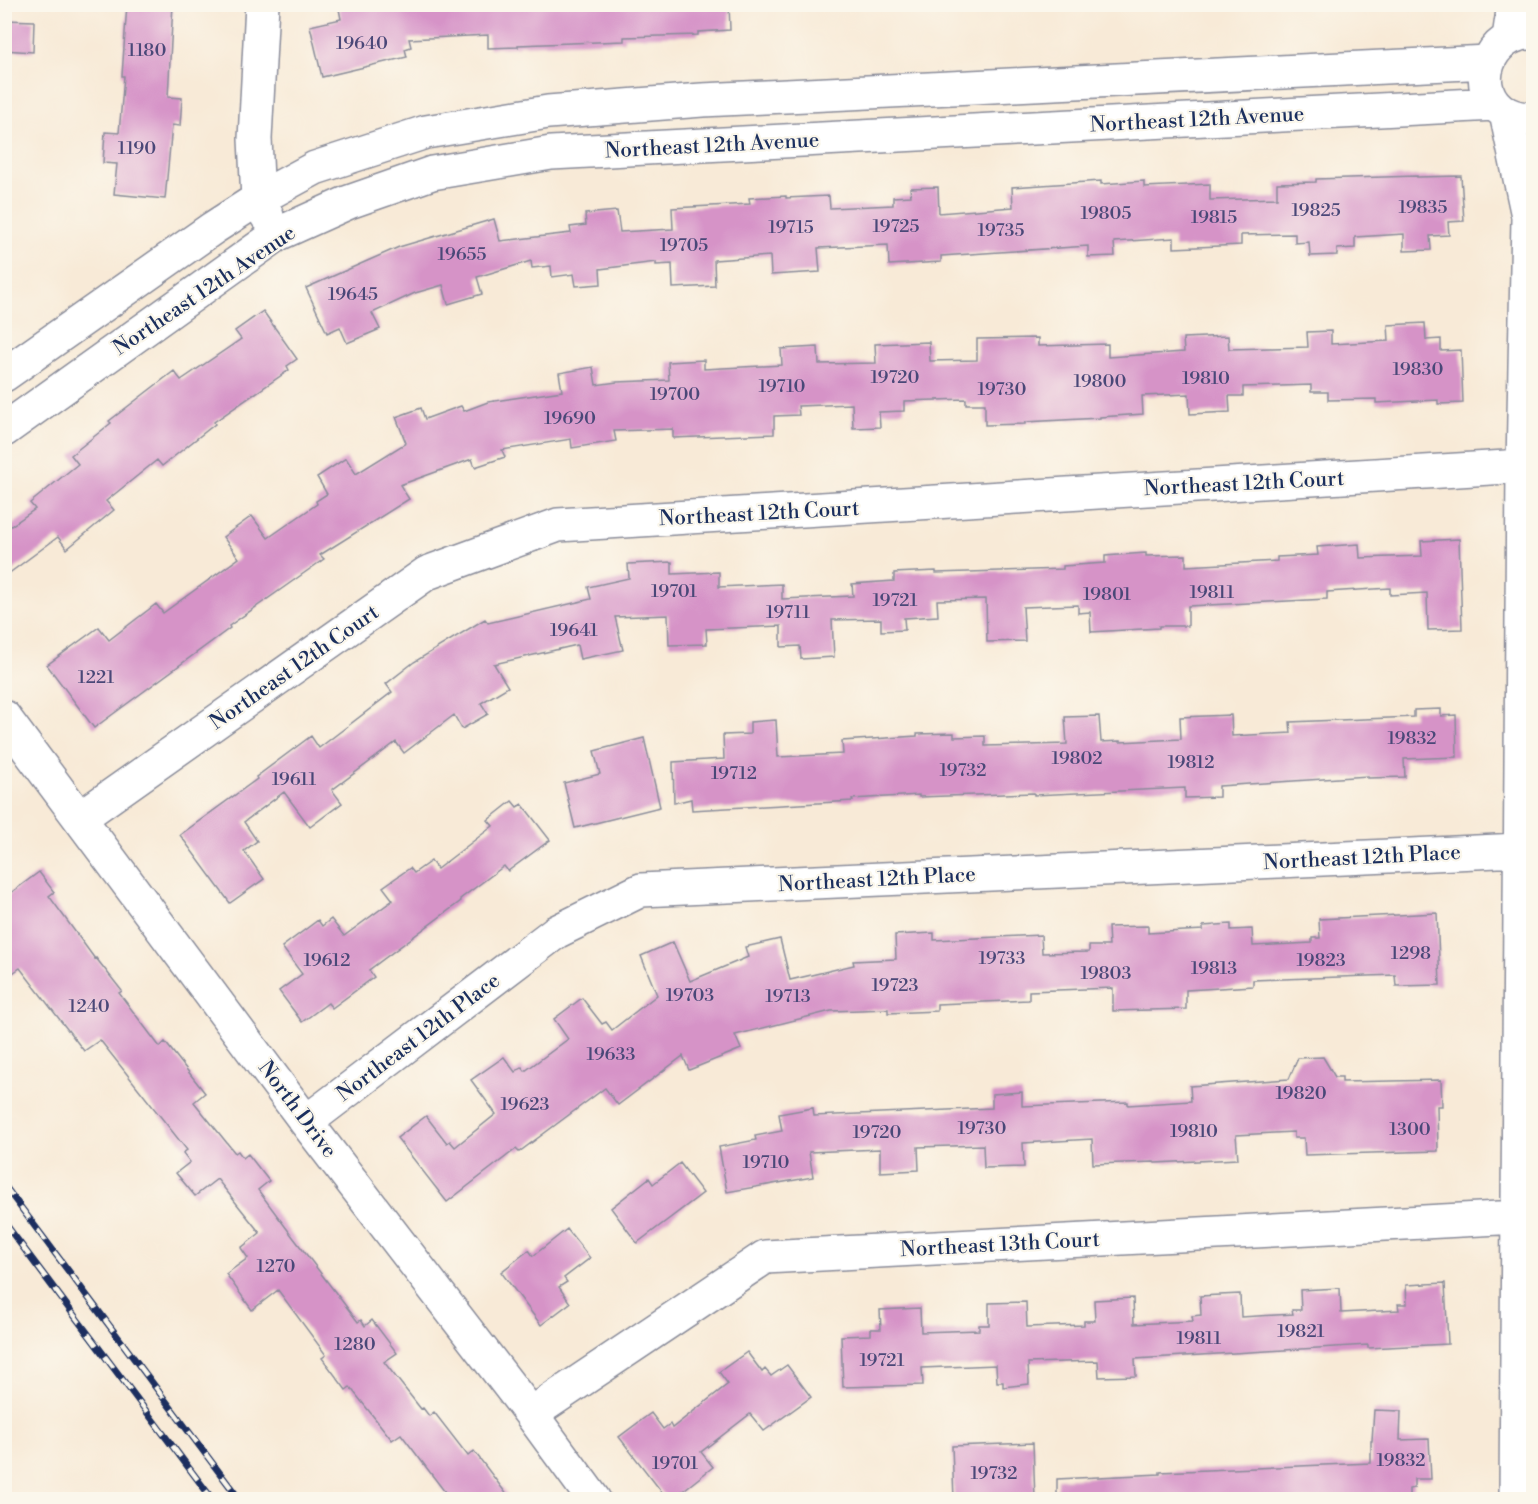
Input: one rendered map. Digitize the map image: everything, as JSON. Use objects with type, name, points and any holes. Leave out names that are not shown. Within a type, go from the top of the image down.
[{"type":"street","points":[[262,4],[255,139],[258,199],[278,234]]},
{"type":"street","points":[[1514,4],[1521,36],[1504,40],[1494,50],[1485,77],[1488,91],[1512,112],[1531,204],[1523,466],[1520,850],[1526,1020],[1518,1217],[1516,1500]]},
{"type":"street","name":"Northeast 12th Avenue","points":[[4,375],[258,199],[315,168],[426,132],[548,112],[702,100],[1488,63]]},
{"type":"street","name":"Northeast 12th Avenue","points":[[4,430],[278,234],[349,202],[432,173],[551,153],[1512,112]]},
{"type":"street","name":"Northeast 12th Court","points":[[80,818],[427,573],[558,525],[1523,466]]},
{"type":"street","name":"North Drive","points":[[4,717],[306,1122],[531,1414],[594,1500]]},
{"type":"street","name":"Northeast 12th Place","points":[[306,1122],[556,932],[641,890],[1520,850]]},
{"type":"street","name":"Northeast 13th Court","points":[[531,1414],[765,1257],[1518,1217]]},
{"type":"building","points":[[127,4],[173,4],[168,97],[182,98],[180,126],[172,125],[165,199],[114,194],[117,164],[103,163],[105,132],[119,133]]},
{"type":"building","points":[[338,4],[729,4],[730,30],[698,32],[698,35],[624,37],[624,41],[488,48],[488,35],[409,39],[411,47],[405,49],[407,57],[322,77],[310,26],[341,19]]},
{"type":"building","points":[[4,20],[34,21],[33,52],[4,50]]},
{"type":"building","points":[[1461,176],[1464,221],[1448,222],[1449,235],[1430,236],[1431,250],[1404,251],[1404,234],[1355,237],[1355,248],[1337,249],[1337,255],[1310,256],[1309,242],[1295,243],[1295,234],[1241,235],[1241,245],[1174,248],[1174,238],[1114,242],[1115,256],[1088,257],[1088,246],[941,256],[941,262],[889,265],[888,245],[818,248],[820,272],[771,275],[770,256],[714,260],[715,286],[673,288],[672,264],[656,265],[656,262],[600,269],[601,284],[576,286],[574,274],[552,277],[551,266],[532,268],[531,261],[477,277],[482,294],[448,304],[443,285],[415,293],[372,313],[380,329],[347,343],[340,327],[327,333],[306,288],[399,247],[494,219],[500,241],[571,233],[570,227],[586,225],[585,214],[617,211],[620,232],[673,229],[672,208],[750,204],[749,198],[829,196],[830,208],[893,205],[893,197],[911,196],[910,188],[938,187],[939,213],[1013,207],[1012,187],[1101,181],[1101,184],[1144,181],[1144,187],[1210,184],[1210,200],[1277,198],[1277,183],[1316,182],[1316,179]]},
{"type":"building","points":[[263,311],[297,359],[287,366],[289,370],[214,422],[215,424],[162,466],[157,460],[106,501],[114,510],[67,549],[58,537],[4,577],[4,531],[35,509],[30,503],[78,464],[71,455],[111,423],[109,421],[174,371],[181,380],[241,339],[235,331]]},
{"type":"building","points":[[1425,323],[1426,340],[1441,339],[1441,351],[1461,350],[1463,403],[1438,404],[1438,400],[1376,403],[1376,399],[1328,400],[1328,392],[1311,392],[1311,385],[1243,387],[1243,396],[1229,396],[1230,412],[1190,414],[1189,394],[1142,396],[1143,414],[985,425],[985,404],[966,404],[966,399],[904,401],[904,411],[879,412],[880,427],[853,428],[852,404],[798,406],[799,415],[774,416],[774,434],[673,438],[673,429],[614,431],[616,441],[572,448],[571,439],[502,450],[505,457],[475,467],[472,459],[400,485],[409,499],[320,555],[324,559],[229,626],[230,628],[94,728],[47,665],[99,627],[109,640],[156,604],[163,613],[239,558],[223,537],[252,516],[268,538],[317,504],[316,501],[327,494],[317,477],[346,458],[356,474],[406,443],[396,417],[421,408],[425,419],[461,406],[464,411],[488,402],[562,391],[559,373],[593,367],[596,385],[669,380],[668,362],[704,360],[704,369],[782,365],[781,349],[818,347],[819,364],[876,363],[875,344],[929,342],[930,361],[977,360],[977,339],[1038,338],[1038,346],[1108,344],[1108,357],[1184,352],[1183,338],[1228,336],[1229,349],[1308,347],[1307,332],[1331,331],[1331,344],[1389,341],[1388,325]]},
{"type":"building","points":[[1459,539],[1462,629],[1428,630],[1427,593],[1390,595],[1390,588],[1327,592],[1327,599],[1188,606],[1188,626],[1091,632],[1090,612],[1078,613],[1078,605],[1023,607],[1025,641],[987,642],[986,599],[937,600],[938,616],[904,618],[905,630],[881,631],[881,619],[832,620],[834,657],[801,659],[800,646],[781,647],[781,626],[706,629],[707,644],[669,645],[668,615],[615,617],[623,650],[580,659],[577,645],[494,664],[508,687],[481,703],[488,714],[462,729],[454,715],[404,753],[396,742],[332,790],[342,803],[310,827],[284,792],[244,822],[257,841],[244,851],[264,879],[230,903],[180,835],[311,736],[319,748],[392,692],[386,684],[414,662],[485,619],[488,623],[591,599],[588,587],[629,578],[628,564],[672,562],[672,574],[719,572],[719,587],[782,584],[782,599],[853,596],[852,584],[894,581],[894,573],[1063,569],[1063,566],[1105,563],[1105,556],[1146,553],[1146,556],[1186,555],[1186,566],[1277,561],[1277,557],[1318,555],[1317,547],[1359,544],[1360,558],[1422,556],[1421,541]]},
{"type":"building","points":[[1441,709],[1441,716],[1456,715],[1457,757],[1404,759],[1405,777],[1368,778],[1368,776],[1219,786],[1219,797],[1185,798],[1185,788],[1034,795],[1034,793],[919,797],[919,795],[692,810],[691,799],[674,803],[673,762],[724,759],[723,735],[750,734],[750,722],[776,720],[778,757],[843,754],[842,741],[917,736],[917,734],[954,733],[954,737],[985,736],[985,746],[1067,744],[1065,717],[1099,716],[1101,742],[1120,742],[1181,739],[1180,717],[1231,715],[1232,736],[1291,733],[1290,722],[1414,717],[1414,710]]},
{"type":"building","points":[[644,738],[660,807],[575,828],[564,783],[600,774],[594,751]]},
{"type":"building","points":[[512,801],[517,807],[522,804],[550,840],[508,871],[504,866],[460,899],[461,901],[369,970],[374,977],[332,1008],[328,1003],[302,1022],[279,991],[302,974],[282,947],[318,920],[322,926],[331,919],[344,936],[393,900],[383,887],[410,868],[414,873],[431,861],[437,869],[493,826],[488,820]]},
{"type":"building","points":[[39,872],[54,892],[49,896],[95,959],[122,991],[119,993],[160,1047],[165,1042],[205,1093],[194,1102],[235,1153],[238,1151],[243,1158],[248,1154],[269,1181],[258,1190],[358,1322],[361,1320],[365,1326],[372,1320],[397,1353],[384,1362],[421,1409],[423,1408],[429,1416],[434,1412],[468,1456],[474,1451],[511,1500],[451,1500],[401,1434],[392,1440],[350,1387],[346,1390],[322,1358],[326,1355],[278,1290],[252,1310],[226,1274],[248,1258],[241,1248],[260,1233],[217,1179],[195,1196],[176,1173],[190,1162],[183,1153],[187,1150],[100,1040],[84,1051],[20,968],[4,979],[4,898]]},
{"type":"building","points":[[1437,913],[1440,985],[1396,986],[1395,975],[1253,980],[1253,986],[1186,990],[1186,1009],[1113,1011],[1113,988],[1029,991],[1029,1000],[937,1004],[937,1011],[888,1013],[888,1009],[831,1011],[735,1035],[741,1049],[689,1070],[683,1056],[618,1105],[605,1088],[519,1152],[516,1149],[447,1202],[397,1138],[426,1116],[447,1143],[450,1141],[455,1147],[496,1114],[471,1080],[504,1057],[515,1072],[522,1067],[525,1071],[568,1039],[554,1019],[582,998],[602,1024],[606,1022],[612,1030],[657,995],[641,956],[673,942],[690,981],[748,957],[745,947],[780,939],[790,980],[854,965],[853,961],[896,959],[895,935],[934,933],[934,940],[1041,935],[1042,953],[1089,952],[1089,946],[1109,946],[1108,927],[1148,926],[1148,933],[1203,930],[1203,926],[1231,924],[1231,930],[1252,929],[1253,946],[1312,943],[1312,938],[1320,938],[1319,919]]},
{"type":"building","points":[[1323,1057],[1335,1077],[1342,1077],[1342,1082],[1441,1080],[1442,1106],[1437,1106],[1438,1151],[1305,1155],[1304,1138],[1294,1138],[1294,1132],[1236,1135],[1238,1159],[1093,1164],[1092,1139],[1023,1143],[1024,1167],[984,1168],[983,1145],[918,1147],[919,1170],[880,1172],[880,1149],[809,1152],[813,1177],[727,1192],[719,1147],[756,1140],[755,1136],[782,1131],[779,1114],[813,1108],[814,1116],[992,1108],[992,1094],[1022,1092],[1022,1106],[1128,1102],[1128,1105],[1191,1101],[1190,1086],[1289,1079],[1298,1058]]},
{"type":"building","points":[[680,1163],[703,1193],[637,1243],[611,1208],[649,1178],[653,1184]]},
{"type":"building","points":[[567,1229],[590,1258],[564,1278],[567,1282],[559,1287],[570,1303],[541,1325],[501,1272],[529,1250],[533,1256]]},
{"type":"building","points":[[1445,1283],[1448,1344],[1368,1348],[1368,1345],[1135,1359],[1136,1376],[1099,1377],[1098,1361],[1028,1363],[1029,1384],[1003,1387],[1003,1382],[997,1382],[996,1365],[922,1368],[923,1385],[843,1387],[841,1336],[871,1335],[871,1329],[881,1329],[880,1310],[920,1308],[921,1332],[979,1330],[979,1325],[989,1325],[989,1303],[1026,1302],[1027,1327],[1084,1325],[1084,1321],[1095,1321],[1094,1300],[1133,1298],[1134,1324],[1193,1321],[1192,1316],[1201,1315],[1200,1296],[1240,1294],[1241,1317],[1293,1314],[1292,1310],[1301,1310],[1300,1290],[1340,1288],[1341,1313],[1399,1310],[1398,1304],[1407,1304],[1406,1285]]},
{"type":"building","points":[[747,1352],[762,1372],[765,1369],[771,1376],[787,1365],[811,1397],[764,1431],[750,1414],[701,1452],[713,1467],[668,1500],[619,1437],[651,1413],[663,1429],[670,1424],[672,1428],[728,1384],[719,1372]]},
{"type":"building","points":[[1374,1410],[1401,1411],[1400,1440],[1429,1439],[1431,1479],[1414,1479],[1414,1488],[1409,1489],[1409,1500],[1057,1500],[1057,1479],[1371,1463]]},
{"type":"building","points":[[1033,1443],[1035,1500],[954,1500],[952,1446]]},
{"type":"railway","points":[[4,1185],[240,1500]]},
{"type":"railway","points":[[4,1222],[213,1500]]}]
